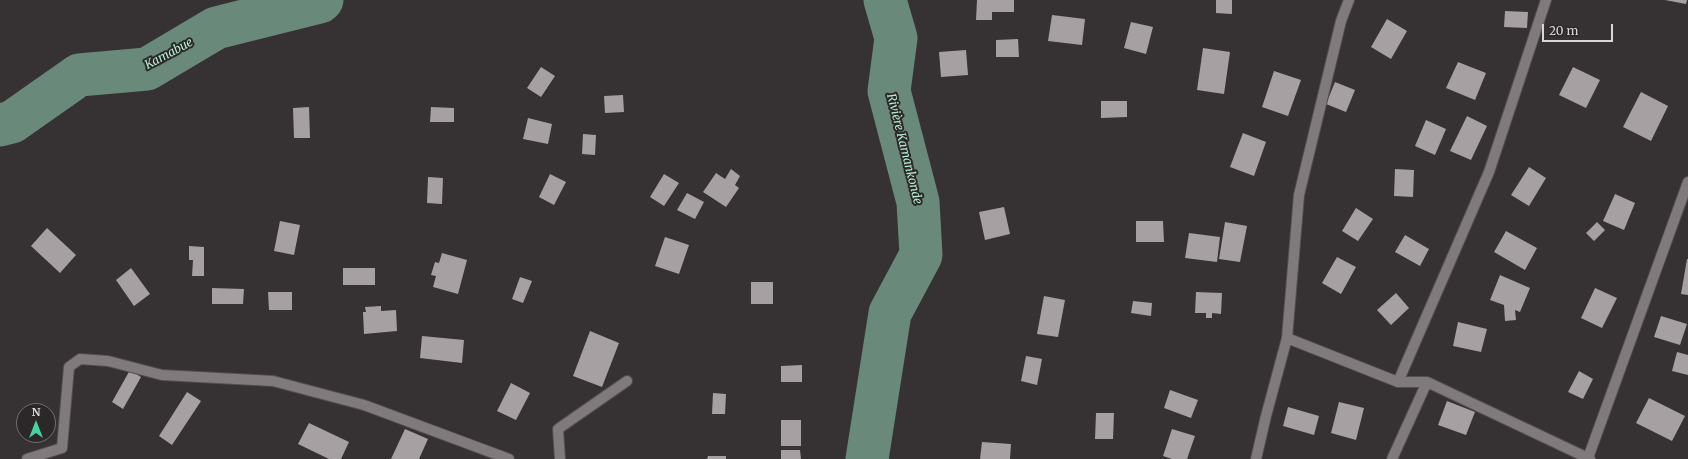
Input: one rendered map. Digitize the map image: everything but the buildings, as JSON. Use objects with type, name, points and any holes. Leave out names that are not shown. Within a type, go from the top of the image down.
[{"type":"street","points":[[1256,459],[1286,338],[1299,195],[1341,21],[1349,0]]},
{"type":"street","points":[[1398,382],[1489,172],[1546,0]]},
{"type":"street","points":[[1286,338],[1398,382],[1427,382],[1589,459],[1688,182]]},
{"type":"street","points":[[27,459],[62,448],[68,367],[80,359],[108,361],[162,375],[274,381],[364,405],[509,459]]},
{"type":"street","points":[[560,459],[558,429],[627,381]]},
{"type":"street","points":[[1392,459],[1427,382]]},
{"type":"waterway","name":"Kamabue","points":[[0,125],[12,122],[79,75],[147,69],[216,28],[320,2],[322,0]]},
{"type":"waterway","name":"Rivière Kamankonde","points":[[867,459],[890,313],[921,255],[918,202],[889,91],[896,38],[885,0]]}]
